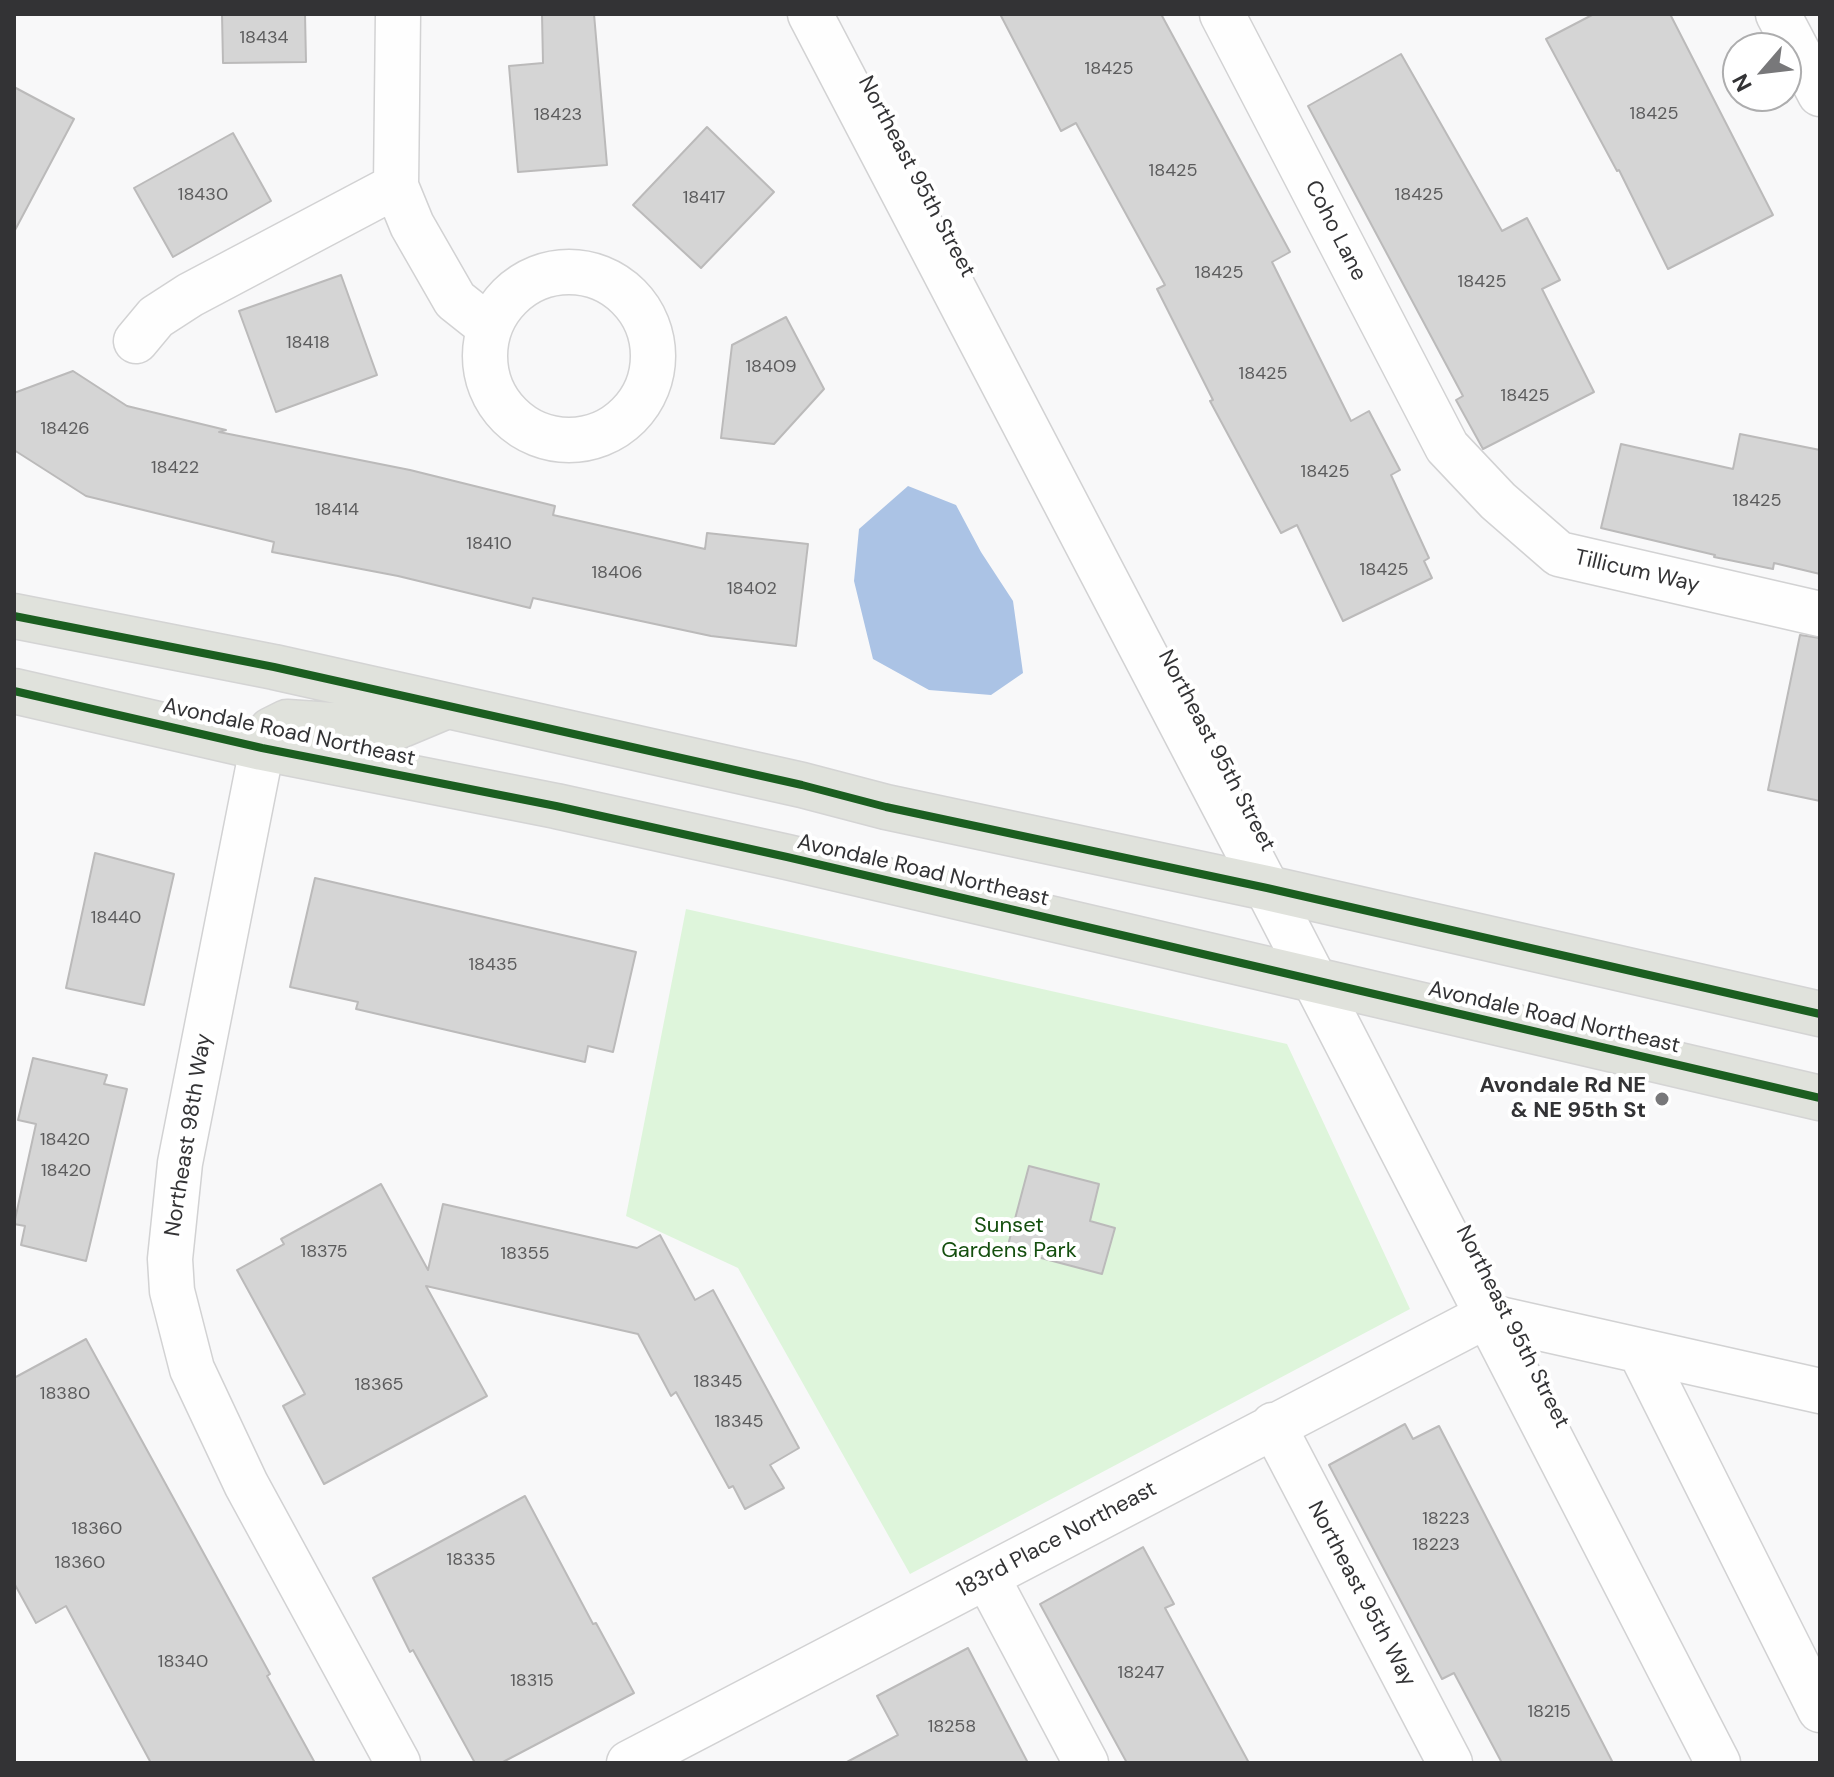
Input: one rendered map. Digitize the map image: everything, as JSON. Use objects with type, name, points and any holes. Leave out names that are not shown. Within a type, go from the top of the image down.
[{"type":"main road","points":[[24,611],[802,785],[886,807],[1267,888],[1820,1014]]},
{"type":"main road","name":"Avondale Road Northeast","points":[[14,691],[262,748],[556,806],[787,857],[1820,1098]]},
{"type":"main road","points":[[262,748],[271,730],[287,722],[392,729],[447,706]]},
{"type":"street","points":[[398,14],[396,186],[412,225],[455,300],[489,327]]},
{"type":"street","name":"Northeast 95th Street","points":[[810,14],[1315,980],[1718,1763]]},
{"type":"street","name":"Coho Lane","points":[[1222,14],[1447,447]]},
{"type":"street","points":[[1778,14],[1820,94]]},
{"type":"street","points":[[136,341],[156,317],[190,295],[396,186]]},
{"type":"street","name":"Tillicum Way","points":[[1447,447],[1498,501],[1559,554],[1820,614]]},
{"type":"street","name":"Northeast 98th Way","points":[[262,748],[180,1163],[170,1259],[172,1291],[192,1369],[246,1484],[398,1763]]},
{"type":"street","points":[[1486,1316],[1820,1391]]},
{"type":"street","name":"183rd Place Northeast","points":[[634,1762],[1486,1316]]},
{"type":"street","points":[[1640,1351],[1820,1710]]},
{"type":"street","name":"Northeast 95th Way","points":[[1273,1425],[1450,1763]]},
{"type":"street","points":[[987,1577],[1086,1763]]},
{"type":"green space","name":"Sunset Gardens Park","points":[[686,909],[1287,1044],[1410,1309],[910,1574],[738,1268],[626,1216]]},
{"type":"water","points":[[908,486],[956,505],[981,552],[1013,601],[1023,673],[991,695],[929,690],[873,659],[854,581],[859,529]]},
{"type":"building","points":[[222,14],[305,14],[306,62],[223,63]]},
{"type":"building","points":[[542,14],[594,14],[607,165],[518,172],[509,66],[543,63]]},
{"type":"building","points":[[1000,14],[1161,14],[1290,252],[1272,262],[1351,421],[1369,411],[1400,470],[1391,475],[1429,558],[1424,561],[1432,578],[1343,621],[1297,525],[1281,533],[1210,401],[1213,400],[1157,289],[1165,285],[1076,123],[1061,131]]},
{"type":"building","points":[[1594,14],[1670,14],[1773,215],[1668,269],[1619,170],[1546,39]]},
{"type":"building","points":[[1401,54],[1502,231],[1527,218],[1560,280],[1542,289],[1594,392],[1483,449],[1456,400],[1463,396],[1308,106]]},
{"type":"building","points":[[14,87],[74,119],[14,232]]},
{"type":"building","points":[[707,127],[774,192],[701,268],[633,205]]},
{"type":"building","points":[[233,133],[271,201],[173,257],[134,188]]},
{"type":"building","points":[[341,275],[377,375],[276,412],[239,311]]},
{"type":"building","points":[[786,317],[824,389],[774,444],[721,438],[732,345]]},
{"type":"building","points":[[73,371],[127,406],[226,430],[219,432],[410,470],[555,506],[553,515],[705,549],[707,533],[808,544],[796,646],[711,636],[533,598],[530,608],[398,576],[272,552],[274,542],[86,496],[14,450],[14,393]]},
{"type":"building","points":[[1740,434],[1820,450],[1820,574],[1774,563],[1773,569],[1714,557],[1601,528],[1621,444],[1733,469]]},
{"type":"building","points":[[1800,635],[1820,638],[1820,801],[1768,790]]},
{"type":"building","points":[[95,853],[174,874],[144,1005],[66,988]]},
{"type":"building","points":[[315,878],[636,952],[613,1052],[588,1046],[585,1062],[356,1009],[358,1002],[290,987]]},
{"type":"building","points":[[33,1058],[107,1075],[104,1084],[127,1089],[86,1261],[21,1245],[25,1226],[14,1224],[36,1124],[18,1120]]},
{"type":"building","points":[[1029,1166],[1099,1184],[1090,1221],[1115,1228],[1102,1274],[1007,1249]]},
{"type":"building","points":[[381,1184],[428,1270],[443,1204],[637,1248],[660,1235],[695,1300],[713,1290],[799,1448],[770,1465],[784,1488],[745,1509],[733,1486],[729,1488],[676,1392],[671,1396],[638,1334],[426,1286],[487,1396],[324,1484],[283,1406],[305,1394],[237,1270],[284,1244],[281,1239]]},
{"type":"building","points":[[86,1339],[270,1674],[267,1676],[315,1763],[151,1763],[66,1606],[36,1623],[14,1583],[14,1378]]},
{"type":"building","points":[[1405,1424],[1413,1439],[1439,1426],[1613,1763],[1502,1763],[1454,1673],[1442,1679],[1329,1465]]},
{"type":"building","points":[[525,1496],[593,1624],[596,1623],[634,1693],[501,1763],[475,1763],[413,1650],[410,1652],[373,1578]]},
{"type":"building","points":[[1143,1547],[1174,1604],[1165,1608],[1249,1763],[1127,1763],[1040,1604]]},
{"type":"building","points":[[968,1648],[1028,1763],[845,1763],[898,1735],[877,1696]]},
{"type":"cycle path","points":[[14,616],[274,667],[802,785],[886,807],[1267,888],[1820,1014]]},
{"type":"cycle path","points":[[14,691],[262,748],[556,806],[787,857],[1820,1098]]},
{"type":"place","name":"Avondale Rd NE & NE 95th St","points":[[1662,1099]]}]
